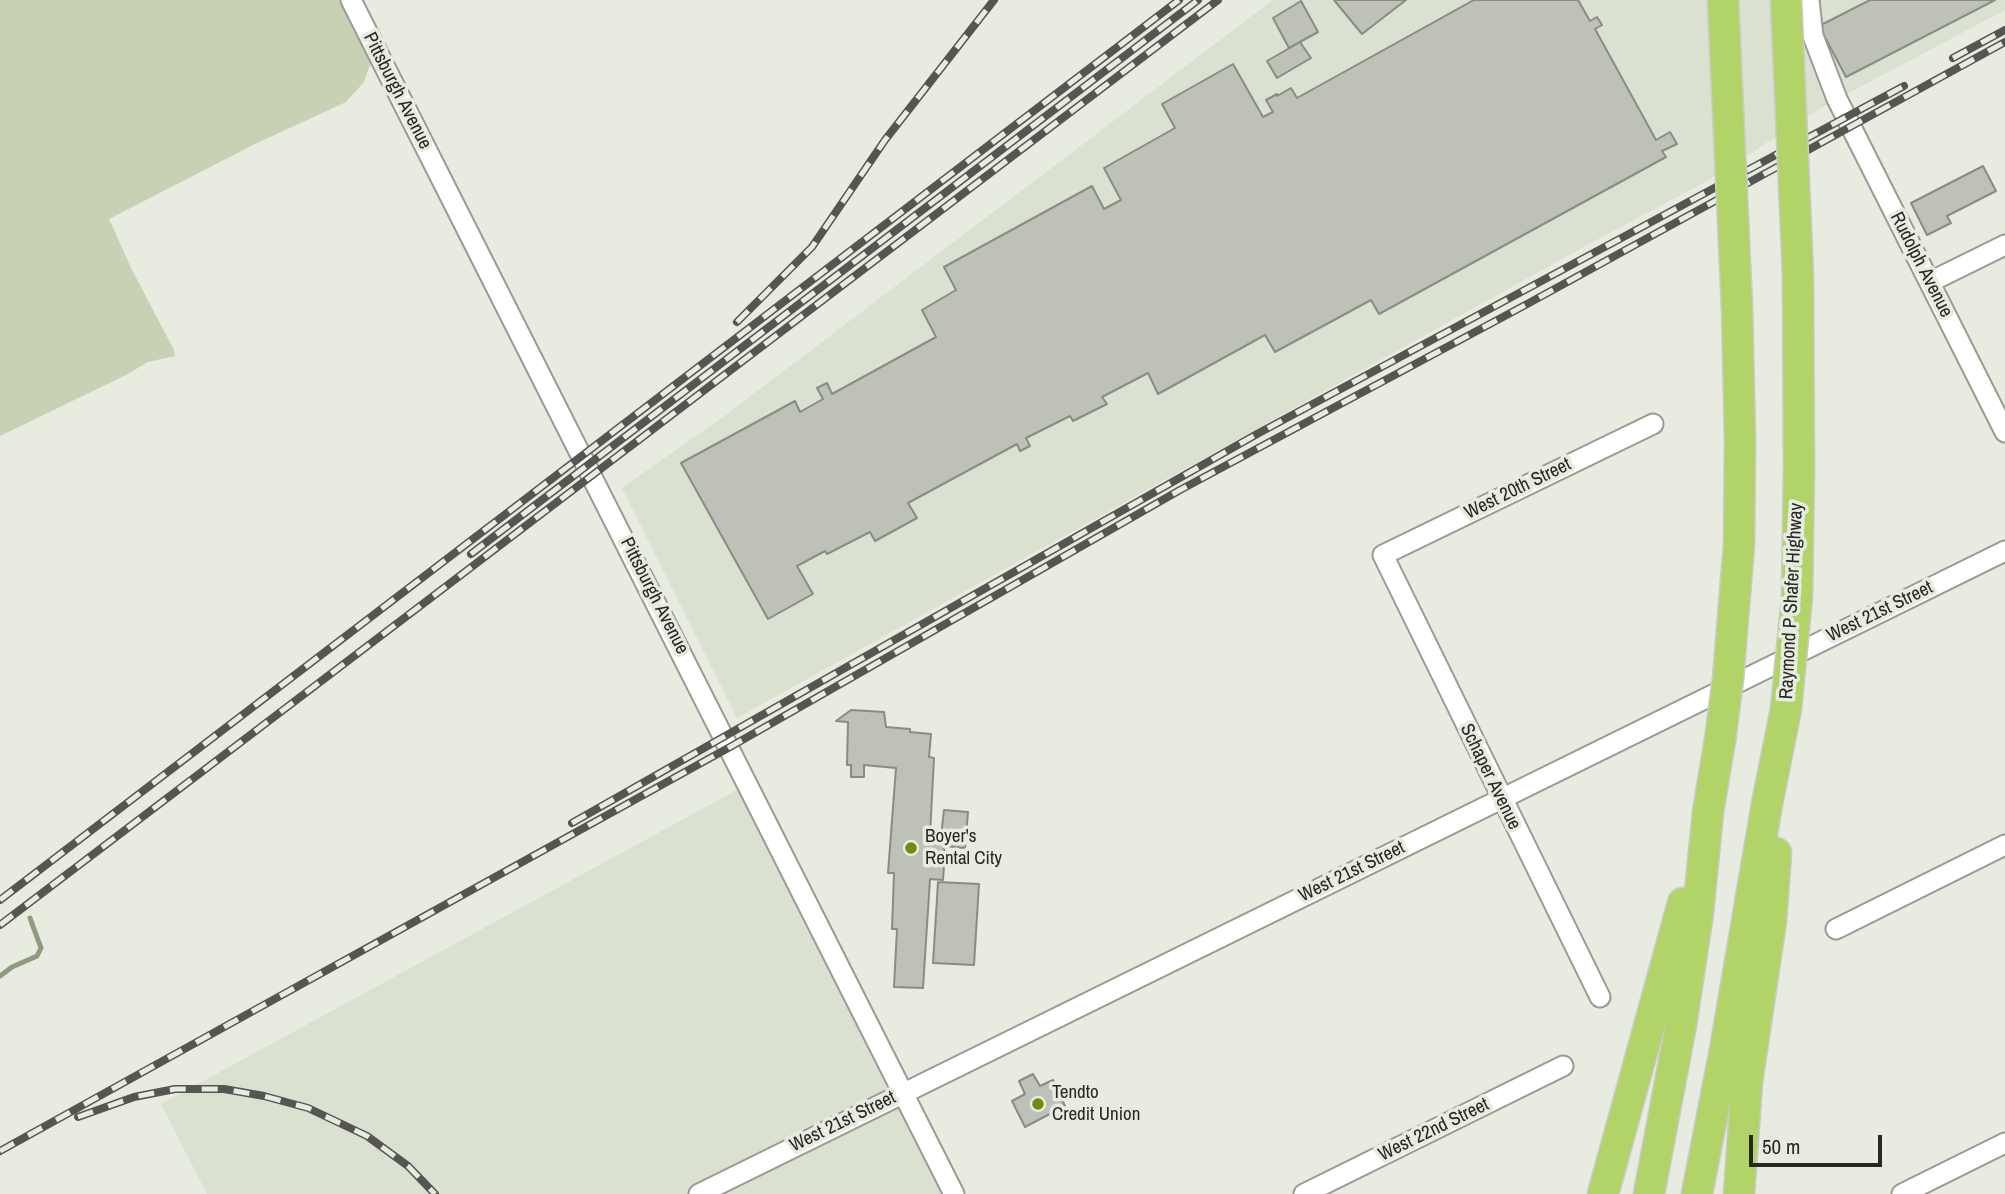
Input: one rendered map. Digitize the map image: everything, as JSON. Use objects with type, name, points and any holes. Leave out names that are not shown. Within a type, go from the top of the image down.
[{"type":"highway","points":[[1649,1194],[1681,1025],[1698,913],[1708,812],[1728,679],[1739,545],[1737,307],[1723,0]]},
{"type":"highway","name":"Raymond P Shafer Highway","points":[[1698,1194],[1786,709],[1797,597],[1800,468],[1798,275],[1786,0]]},
{"type":"highway","points":[[1739,1194],[1747,1082],[1771,921],[1786,709]]},
{"type":"highway","points":[[1603,1194],[1708,812]]},
{"type":"street","name":"Pittsburgh Avenue","points":[[351,0],[954,1194]]},
{"type":"street","name":"Rudolph Avenue","points":[[1809,0],[1813,36],[1837,99],[2005,432]]},
{"type":"street","points":[[1930,282],[2005,245]]},
{"type":"street","name":"West 20th Street","points":[[1383,555],[1653,424]]},
{"type":"street","name":"West 21st Street","points":[[699,1194],[2005,551]]},
{"type":"street","name":"Schaper Avenue","points":[[1383,555],[1600,997]]},
{"type":"street","points":[[1836,929],[2005,845]]},
{"type":"street","name":"West 22nd Street","points":[[1304,1194],[1563,1066]]},
{"type":"street","points":[[1902,1194],[2005,1143]]},
{"type":"shaded area","points":[[1273,0],[2005,0],[2005,10],[1826,105],[1705,182],[737,718],[622,488],[723,417]]},
{"type":"shaded area","points":[[744,786],[946,1194],[207,1194],[161,1104]]},
{"type":"green space","points":[[0,0],[340,0],[371,62],[364,82],[346,102],[255,144],[109,219],[175,356],[148,362],[0,436]]},
{"type":"building","points":[[1334,0],[1406,0],[1362,34]]},
{"type":"building","points":[[1474,0],[1578,0],[1590,21],[1597,17],[1602,25],[1595,29],[1656,140],[1670,132],[1677,144],[1662,151],[1666,157],[1379,314],[1371,300],[1275,352],[1265,335],[1158,394],[1148,373],[1102,397],[1107,404],[1073,421],[1070,416],[1026,438],[1030,446],[1020,451],[1017,444],[908,503],[917,518],[875,541],[870,532],[797,566],[813,594],[768,619],[681,463],[795,401],[800,412],[823,399],[817,388],[827,383],[832,394],[936,337],[922,310],[956,290],[944,267],[1092,186],[1104,209],[1121,200],[1104,168],[1175,128],[1162,104],[1233,64],[1263,117],[1273,112],[1266,100],[1291,88],[1297,98]]},
{"type":"building","points":[[1870,0],[1995,0],[1846,77],[1819,26]]},
{"type":"building","points":[[1301,1],[1318,32],[1289,48],[1273,18]]},
{"type":"building","points":[[1300,42],[1311,58],[1277,78],[1267,61]]},
{"type":"building","points":[[1983,166],[1996,191],[1947,216],[1951,223],[1927,235],[1911,203]]},
{"type":"building","points":[[851,710],[884,712],[886,727],[931,734],[929,757],[934,758],[930,835],[941,836],[944,810],[968,812],[965,848],[943,846],[943,880],[930,879],[923,988],[894,987],[897,929],[892,929],[894,873],[888,873],[896,768],[864,765],[864,777],[851,777],[851,765],[847,765],[848,722],[836,721]]},
{"type":"building","points":[[938,882],[979,884],[974,965],[933,963]]},
{"type":"building","points":[[1033,1074],[1040,1086],[1053,1080],[1065,1106],[1025,1127],[1012,1101],[1025,1094],[1019,1081]]},
{"type":"waterway","points":[[0,976],[12,967],[37,956],[41,948],[30,918]]},
{"type":"railway","points":[[737,322],[812,247],[885,140],[994,0]]},
{"type":"railway","points":[[0,900],[1179,0]]},
{"type":"railway","points":[[471,554],[1198,0]]},
{"type":"railway","points":[[0,925],[1218,0]]},
{"type":"railway","points":[[1953,58],[2005,30]]},
{"type":"railway","points":[[0,1151],[730,747],[1180,490],[1529,303],[2005,42]]},
{"type":"railway","points":[[572,823],[1257,434],[1904,86]]},
{"type":"railway","points":[[78,1117],[134,1097],[175,1089],[224,1089],[264,1096],[308,1108],[367,1136],[408,1166],[435,1194]]},
{"type":"place","name":"Boyer's Rental City","points":[[911,848]]},
{"type":"place","name":"Tendto Credit Union","points":[[1038,1104]]}]
